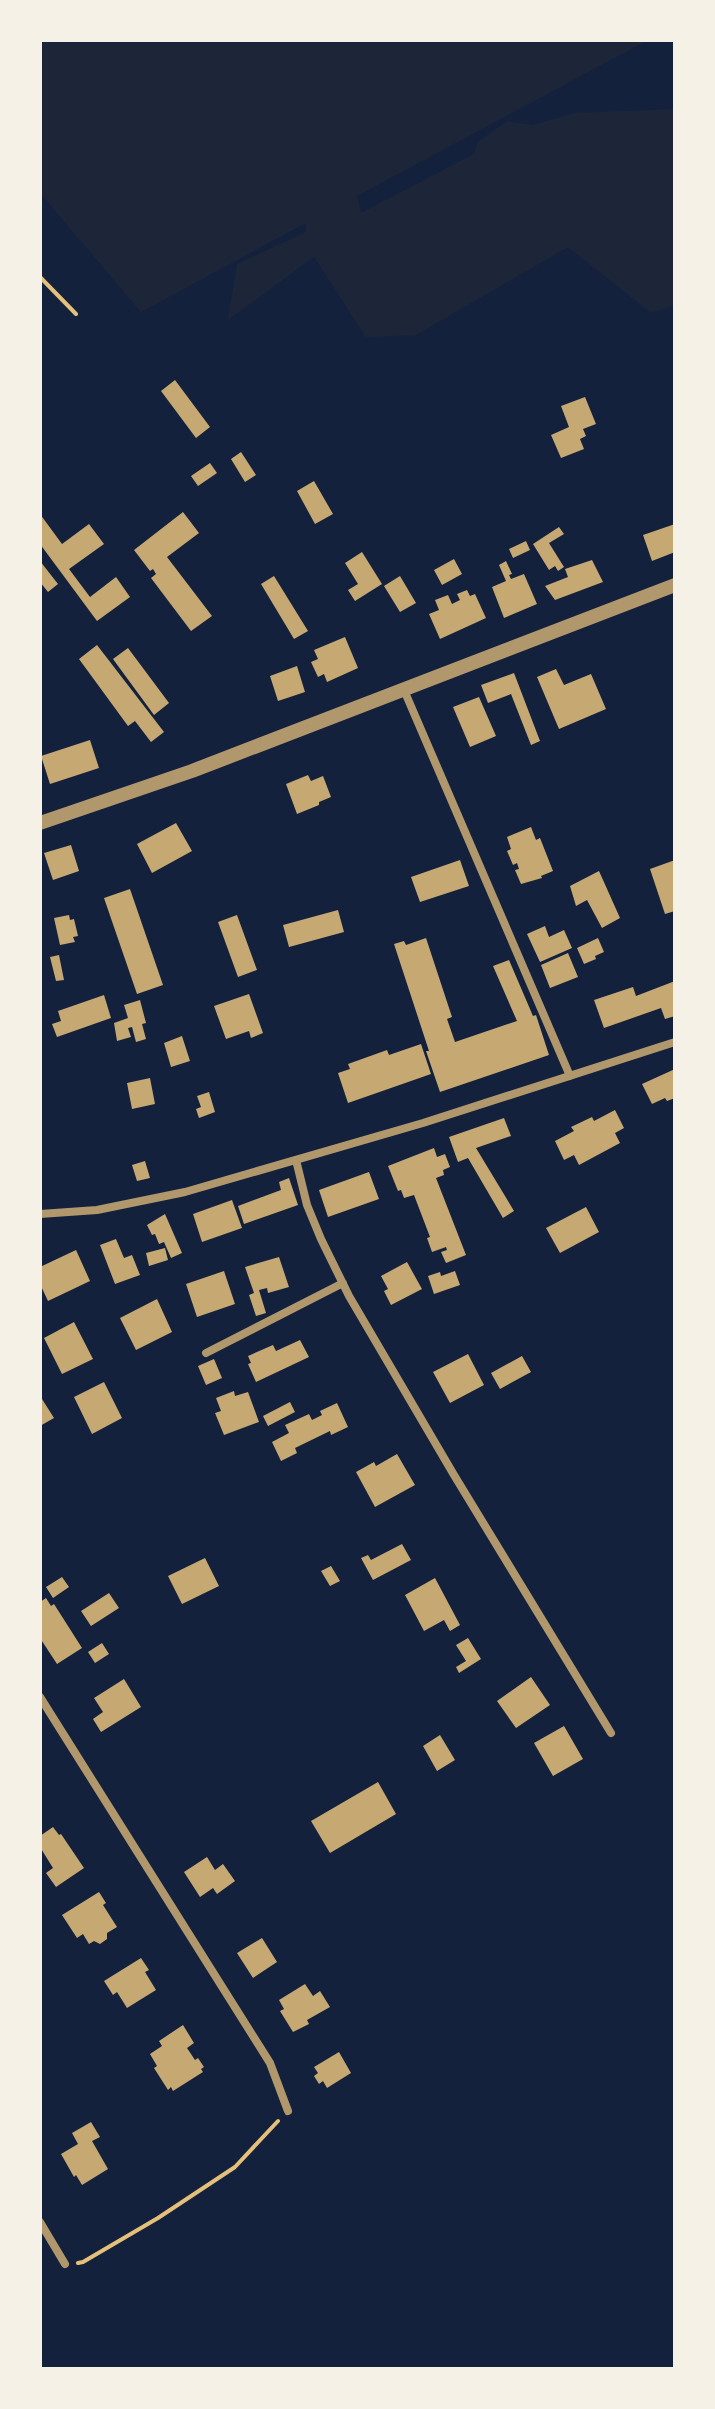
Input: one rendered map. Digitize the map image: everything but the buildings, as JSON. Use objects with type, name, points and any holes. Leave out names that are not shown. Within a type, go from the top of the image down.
[{"type":"street","points":[[40,823],[192,771],[675,585]]},
{"type":"street","points":[[404,690],[570,1076]]},
{"type":"street","points":[[40,1214],[97,1210],[159,1199],[423,1123],[675,1042]]},
{"type":"street","points":[[296,1160],[307,1205],[343,1283],[454,1475],[611,1733]]},
{"type":"street","points":[[206,1353],[343,1283]]},
{"type":"street","points":[[40,1697],[270,2063],[288,2111]]},
{"type":"street","points":[[40,2222],[65,2264]]},
{"type":"path","points":[[40,277],[76,314]]},
{"type":"path","points":[[65,2264],[83,2262],[158,2218],[235,2167],[288,2111]]},
{"type":"shaded area","points":[[40,40],[648,40],[357,196],[361,213],[474,154],[478,142],[507,121],[532,125],[576,113],[675,109],[675,305],[651,313],[568,247],[416,335],[366,337],[314,257],[228,320],[237,264],[306,232],[306,223],[141,312],[40,193]]}]
